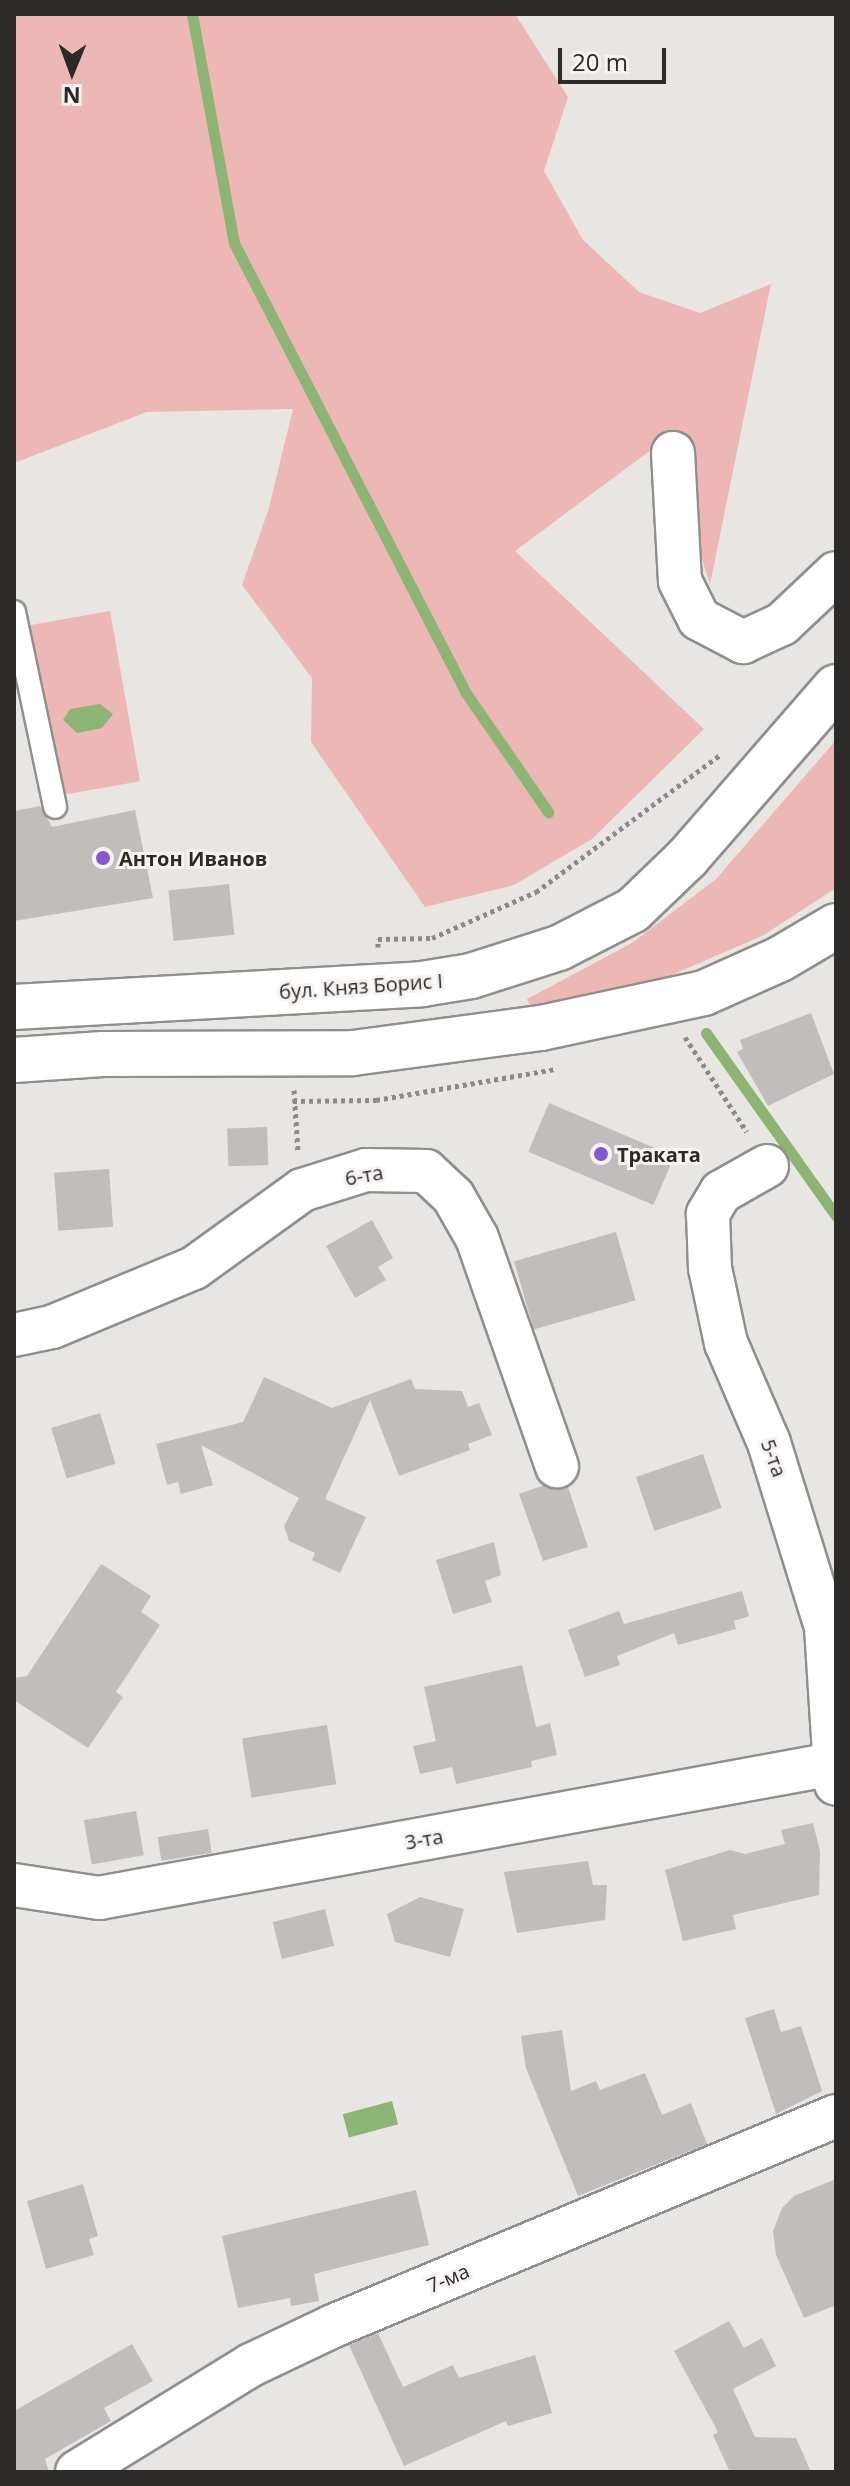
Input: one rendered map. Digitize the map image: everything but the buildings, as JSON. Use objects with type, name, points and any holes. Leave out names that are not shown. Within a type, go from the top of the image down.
[{"type":"highway","name":"бул. Княз Борис I","points":[[14,1007],[422,984],[487,972],[559,948],[642,901],[688,857],[836,687]]},
{"type":"highway","points":[[14,1060],[297,1054],[440,1045],[630,1012],[704,993],[780,959],[836,926]]},
{"type":"street","points":[[673,453],[680,581],[699,619],[743,642],[782,624],[836,573]]},
{"type":"street","name":"5-та","points":[[767,1166],[721,1192],[708,1214],[710,1268],[726,1343],[769,1443],[826,1627],[835,1774]]},
{"type":"street","name":"6-та","points":[[14,1335],[52,1327],[194,1268],[302,1190],[366,1170],[426,1171],[453,1196],[477,1238],[557,1466]]},
{"type":"street","name":"3-та","points":[[14,1885],[99,1898],[835,1774]]},
{"type":"street","name":"7-ма","points":[[77,2472],[251,2365],[333,2326],[836,2116]]},
{"type":"lane","points":[[14,612],[55,807]]},
{"type":"path","points":[[378,939],[432,938],[524,898],[727,750]]},
{"type":"path","points":[[630,1012],[684,1035],[767,1166]]},
{"type":"path","points":[[297,1054],[293,1101],[302,1190]]},
{"type":"path","points":[[293,1101],[376,1100],[515,1080]]},
{"type":"shaded area","points":[[14,14],[515,14],[568,97],[544,171],[583,240],[639,292],[700,313],[771,284],[710,584],[663,441],[515,551],[704,729],[592,839],[514,885],[425,907],[311,742],[312,678],[242,585],[268,511],[293,409],[147,412],[14,463]]},
{"type":"shaded area","points":[[110,611],[140,781],[59,796],[29,625]]},
{"type":"shaded area","points":[[100,704],[113,714],[102,728],[77,733],[63,720],[70,709]]},
{"type":"shaded area","points":[[836,740],[836,888],[762,936],[667,977],[587,1000],[531,1007],[527,999],[632,943],[716,879]]},
{"type":"shaded area","points":[[392,2101],[398,2124],[349,2137],[343,2114]]},
{"type":"waterway","points":[[192,14],[234,243],[466,693],[548,812]]},
{"type":"waterway","points":[[706,1033],[836,1216]]},
{"type":"place","name":"Антон Иванов","points":[[103,858]]},
{"type":"place","name":"Траката","points":[[601,1154]]}]
